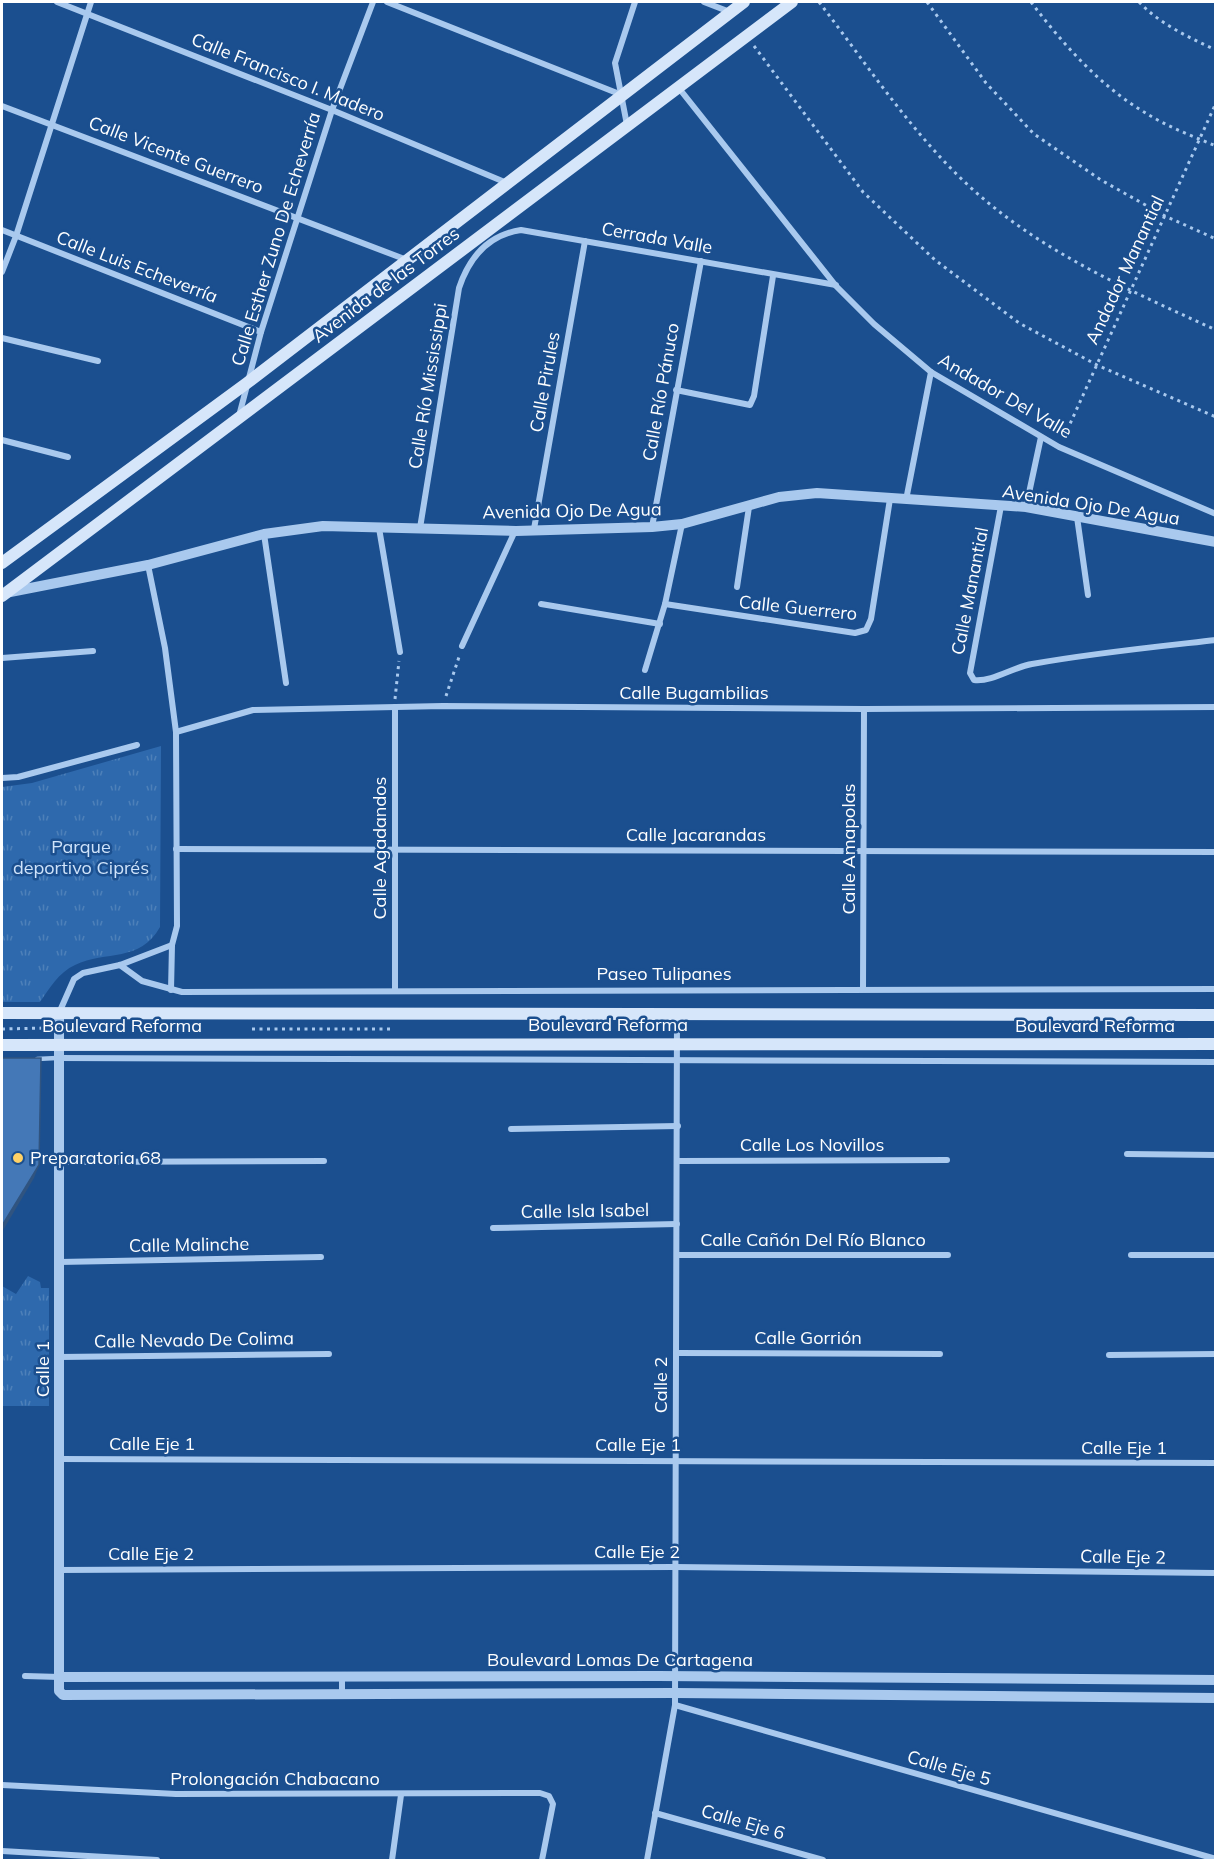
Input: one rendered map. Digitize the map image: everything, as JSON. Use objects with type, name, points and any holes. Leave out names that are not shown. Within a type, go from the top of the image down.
[{"type":"main road","name":"Avenida de las Torres","points":[[2,562],[246,383],[744,2]]},
{"type":"main road","name":"Avenida de las Torres","points":[[3,594],[238,420],[792,2]]},
{"type":"main road","name":"Boulevard Reforma","points":[[2,1014],[1215,1015]]},
{"type":"main road","name":"Boulevard Reforma","points":[[2,1045],[1215,1044]]},
{"type":"street","name":"Calle Francisco I. Madero","points":[[57,2],[332,110],[507,183]]},
{"type":"street","points":[[2,272],[16,236],[91,2]]},
{"type":"street","name":"Calle Esther Zuno De Echeverría","points":[[238,420],[246,383],[297,217],[332,110],[373,2]]},
{"type":"street","points":[[387,2],[622,95]]},
{"type":"street","points":[[627,126],[615,63],[635,2]]},
{"type":"street","points":[[704,2],[730,12]]},
{"type":"street","name":"Andador Del Valle","points":[[678,87],[836,285],[874,324],[931,372],[1059,447],[1215,514]]},
{"type":"street","name":"Calle Vicente Guerrero","points":[[2,106],[407,260]]},
{"type":"street","name":"Calle Luis Echeverría","points":[[2,230],[261,332]]},
{"type":"street","name":"Cerrada Valle","points":[[477,253],[506,232],[521,230],[773,276],[836,285]]},
{"type":"street","name":"Calle Pirules","points":[[534,529],[585,241]]},
{"type":"street","name":"Calle Río Mississippi","points":[[420,528],[459,288],[465,270],[477,253]]},
{"type":"street","name":"Calle Río Pánuco","points":[[652,527],[700,261]]},
{"type":"street","points":[[676,390],[750,405],[754,396],[773,276]]},
{"type":"street","points":[[2,338],[98,361]]},
{"type":"street","points":[[906,501],[931,372]]},
{"type":"street","points":[[1026,507],[1041,437]]},
{"type":"street","points":[[2,440],[68,457]]},
{"type":"street","name":"Avenida Ojo De Agua","points":[[3,594],[148,565],[264,534],[323,526],[516,531],[652,527],[682,524],[779,497],[817,493],[906,501],[1026,507],[1215,542]]},
{"type":"street","name":"Calle Guerrero","points":[[665,604],[855,633],[866,630],[871,619],[890,499]]},
{"type":"street","name":"Calle Manantial","points":[[1001,506],[970,673],[974,680],[982,681],[1023,665],[1095,652],[1215,640]]},
{"type":"street","points":[[737,587],[749,507]]},
{"type":"street","points":[[1077,517],[1088,595]]},
{"type":"street","points":[[645,670],[660,624],[682,524]]},
{"type":"street","points":[[379,528],[400,652]]},
{"type":"street","points":[[462,646],[516,531]]},
{"type":"street","points":[[264,534],[286,683]]},
{"type":"street","points":[[148,565],[165,648],[176,732],[177,926],[172,945],[171,990]]},
{"type":"street","points":[[541,604],[660,624]]},
{"type":"street","points":[[2,658],[93,651]]},
{"type":"street","name":"Calle Bugambilias","points":[[176,732],[253,710],[443,706],[864,709],[1215,707]]},
{"type":"street","name":"Calle Agadandos","points":[[394,707],[395,990]]},
{"type":"street","name":"Calle Amapolas","points":[[863,989],[864,709]]},
{"type":"street","points":[[2,778],[18,777],[137,746]]},
{"type":"street","name":"Calle Jacarandas","points":[[176,849],[1215,852]]},
{"type":"street","points":[[59,1013],[74,979],[83,973],[120,965],[172,945]]},
{"type":"street","name":"Paseo Tulipanes","points":[[120,965],[142,981],[171,990],[1215,989]]},
{"type":"street","name":"Calle 1","points":[[59,1013],[57,1058],[60,1694]]},
{"type":"street","name":"Calle 2","points":[[647,1860],[675,1706],[677,1015]]},
{"type":"street","points":[[57,1058],[1215,1062]]},
{"type":"street","points":[[511,1129],[678,1126]]},
{"type":"street","points":[[1127,1155],[1215,1155]]},
{"type":"street","name":"Calle Los Novillos","points":[[678,1161],[947,1160]]},
{"type":"street","points":[[58,1162],[324,1161]]},
{"type":"street","name":"Calle Isla Isabel","points":[[493,1228],[677,1224]]},
{"type":"street","name":"Calle Cañón Del Río Blanco","points":[[677,1255],[948,1255]]},
{"type":"street","points":[[1131,1255],[1215,1255]]},
{"type":"street","name":"Calle Malinche","points":[[58,1262],[321,1257]]},
{"type":"street","name":"Calle Gorrión","points":[[676,1353],[940,1354]]},
{"type":"street","name":"Calle Nevado De Colima","points":[[59,1357],[328,1354]]},
{"type":"street","points":[[1109,1355],[1215,1354]]},
{"type":"street","name":"Calle Eje 1","points":[[60,1459],[1215,1463]]},
{"type":"street","name":"Calle Eje 2","points":[[58,1570],[675,1567],[1215,1573]]},
{"type":"street","name":"Boulevard Lomas De Cartagena","points":[[25,1676],[674,1676],[1215,1680]]},
{"type":"street","points":[[342,1676],[342,1694]]},
{"type":"street","name":"Boulevard Lomas De Cartagena","points":[[60,1694],[675,1693],[1215,1698]]},
{"type":"street","name":"Calle Eje 5","points":[[675,1706],[1215,1859]]},
{"type":"street","name":"Prolongación Chabacano","points":[[2,1785],[176,1794],[540,1793],[549,1796],[553,1804],[542,1860]]},
{"type":"street","points":[[392,1860],[401,1795]]},
{"type":"street","name":"Calle Eje 6","points":[[655,1813],[823,1860]]},
{"type":"street","points":[[2,1851],[157,1860]]},
{"type":"lane","points":[[35,1059],[57,1058]]},
{"type":"path","points":[[819,2],[925,140],[979,195],[1062,255],[1131,291],[1215,330]]},
{"type":"path","points":[[927,2],[986,83],[1034,134],[1101,180],[1165,216],[1215,239]]},
{"type":"path","points":[[1031,2],[1097,77],[1144,112],[1215,146]]},
{"type":"path","points":[[1139,2],[1149,12],[1187,37],[1215,50]]},
{"type":"path","points":[[746,36],[863,192],[935,260],[1019,323],[1096,365],[1215,417]]},
{"type":"path","name":"Andador Manantial","points":[[1059,447],[1215,103]]},
{"type":"path","points":[[443,706],[462,646]]},
{"type":"path","points":[[394,707],[400,652]]},
{"type":"green space","name":"Parque deportivo Ciprés","points":[[161,746],[160,927],[143,946],[132,951],[87,961],[69,968],[55,981],[40,1002],[2,1002],[2,787],[32,783]]},
{"type":"green space","points":[[28,1276],[40,1282],[41,1288],[49,1288],[49,1406],[2,1406],[2,1286],[16,1294]]},
{"type":"building","name":"Preparatoria 68","points":[[2,1058],[41,1058],[39,1165],[3,1224],[2,1223]]},
{"type":"place","name":"Preparatoria 68","points":[[18,1158]]}]
